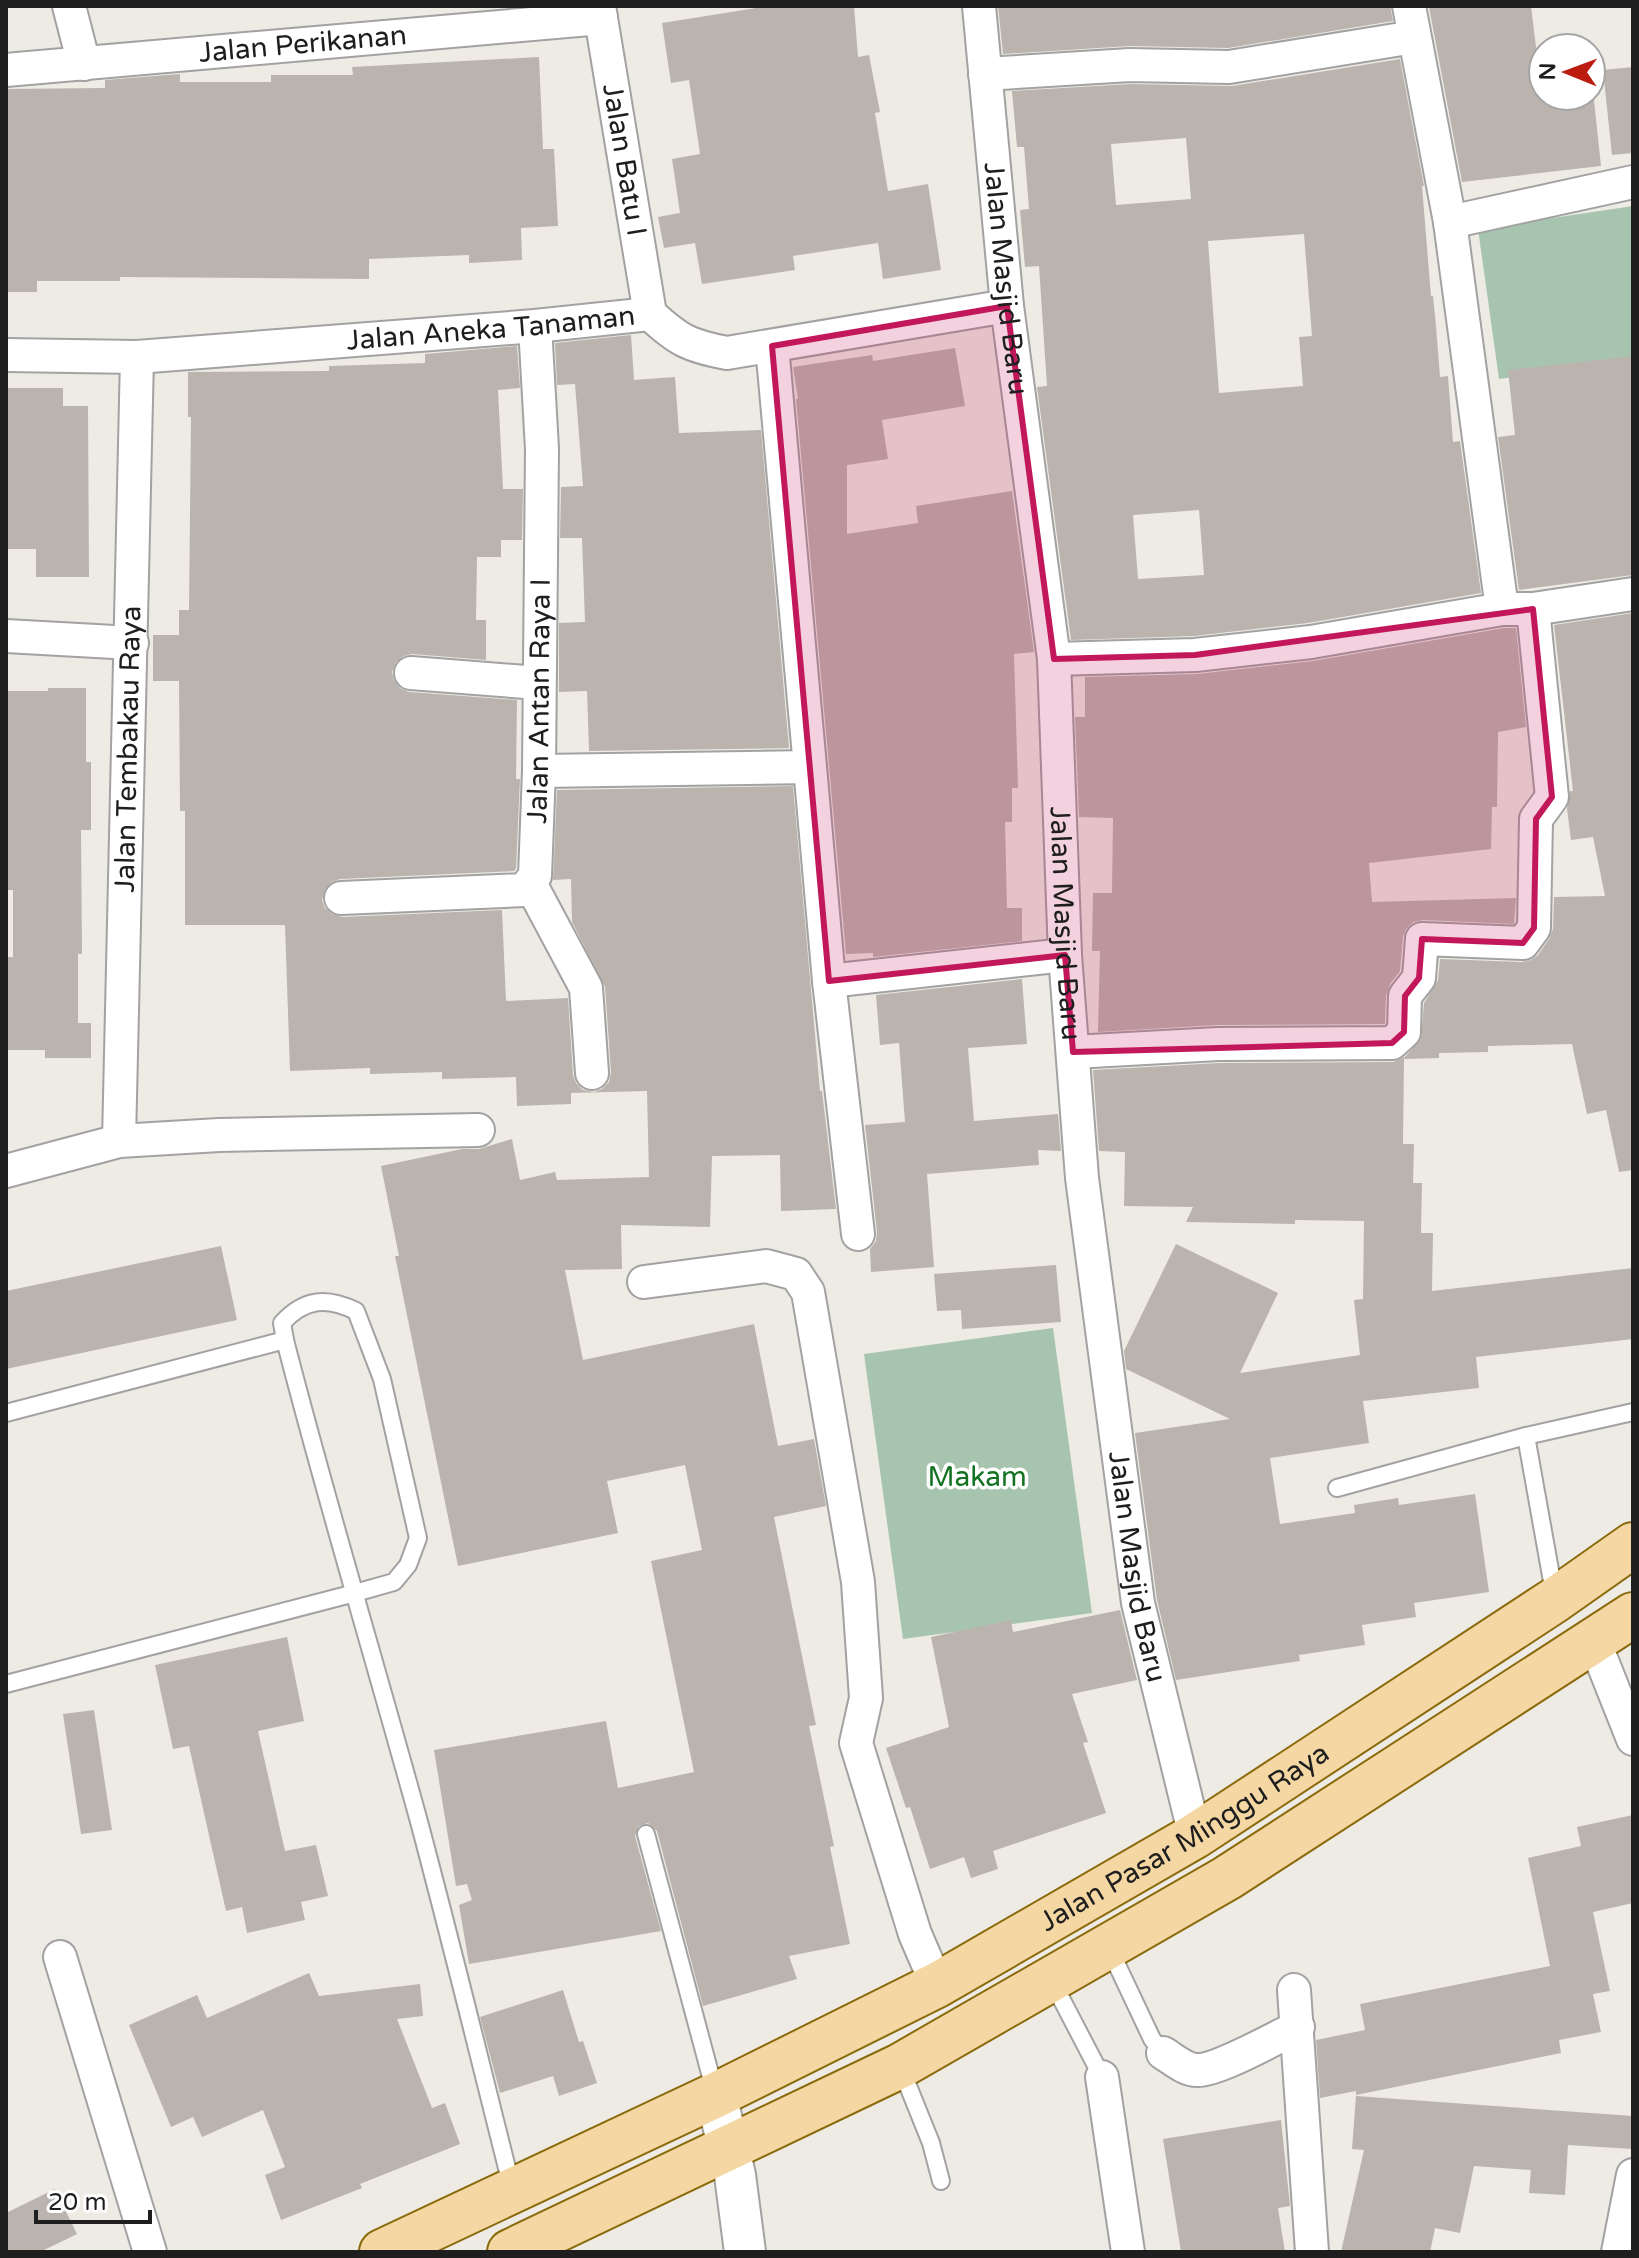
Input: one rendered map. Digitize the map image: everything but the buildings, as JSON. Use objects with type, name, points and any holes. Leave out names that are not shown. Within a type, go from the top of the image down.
[{"type":"main road","name":"Jalan Pasar Minggu Raya","points":[[397,2249],[937,1985],[1195,1836],[1555,1600],[1633,1545]]},
{"type":"main road","name":"Jalan Pasar Minggu Raya","points":[[510,2252],[732,2162],[905,2078],[1056,1989],[1116,1960],[1250,1864],[1602,1661],[1633,1615]]},
{"type":"street","points":[[69,6],[84,64]]},
{"type":"street","name":"Jalan Masjid Baru","points":[[979,6],[1007,306],[1054,659],[1065,955],[1082,1178],[1138,1603],[1195,1836]]},
{"type":"street","name":"Jalan Perikanan","points":[[6,70],[600,12]]},
{"type":"street","name":"Jalan Batu I","points":[[600,12],[650,314]]},
{"type":"street","points":[[985,74],[1130,65],[1229,67],[1412,22],[1552,797],[1536,819],[1534,928],[1523,943],[1422,939],[1419,978],[1405,996],[1404,1032],[1392,1043],[1218,1044],[1073,1052]]},
{"type":"street","points":[[1450,222],[1633,182]]},
{"type":"street","name":"Jalan Aneka Tanaman","points":[[6,355],[137,357],[650,314],[675,337],[698,347],[727,353],[1007,306]]},
{"type":"street","name":"Jalan Antan Raya I","points":[[531,885],[535,876],[539,771],[542,449],[535,326]]},
{"type":"street","points":[[772,346],[829,981],[858,1234]]},
{"type":"street","name":"Jalan Tembakau Raya","points":[[119,1141],[137,357]]},
{"type":"street","points":[[1054,659],[1195,655],[1311,642],[1633,594]]},
{"type":"street","points":[[6,636],[132,643]]},
{"type":"street","points":[[411,673],[538,683]]},
{"type":"street","points":[[539,771],[810,767]]},
{"type":"street","points":[[341,898],[524,890],[531,885],[586,988],[592,1073]]},
{"type":"street","points":[[829,981],[1065,955]]},
{"type":"street","points":[[6,1171],[119,1141],[219,1135],[478,1130]]},
{"type":"street","points":[[644,1282],[766,1266],[796,1274],[808,1292],[858,1582],[866,1698],[856,1743],[915,1934],[937,1985]]},
{"type":"street","points":[[1602,1661],[1630,1731]]},
{"type":"street","points":[[60,1957],[150,2252]]},
{"type":"street","points":[[1294,1990],[1312,2252]]},
{"type":"street","points":[[1157,2046],[1184,2066],[1197,2070],[1213,2067],[1298,2027]]},
{"type":"street","points":[[1098,2069],[1128,2252]]},
{"type":"street","points":[[716,2095],[732,2162],[745,2245]]},
{"type":"street","points":[[1618,2252],[1633,2175]]},
{"type":"lane","points":[[6,1684],[355,1593],[394,1582],[408,1565],[418,1538],[382,1379],[356,1311],[334,1301],[296,1308],[282,1323],[285,1340],[328,1505],[355,1593],[418,1819],[513,2190]]},
{"type":"lane","points":[[6,1413],[285,1340]]},
{"type":"lane","points":[[1337,1488],[1526,1436],[1633,1412]]},
{"type":"lane","points":[[1526,1436],[1555,1600]]},
{"type":"lane","points":[[646,1834],[716,2095]]},
{"type":"lane","points":[[1116,1960],[1157,2046]]},
{"type":"lane","points":[[1056,1989],[1098,2069]]},
{"type":"lane","points":[[905,2078],[931,2143],[941,2181]]},
{"type":"highlighted area","points":[[1007,306],[1054,659],[1195,655],[1533,609],[1552,797],[1536,819],[1534,928],[1523,943],[1422,939],[1419,978],[1405,996],[1404,1032],[1392,1043],[1073,1052],[1065,955],[829,981],[772,346]]},
{"type":"green space","points":[[1633,206],[1633,359],[1499,379],[1478,229]]},
{"type":"green space","name":"Makam","points":[[1053,1328],[1092,1613],[903,1639],[864,1354]]}]
